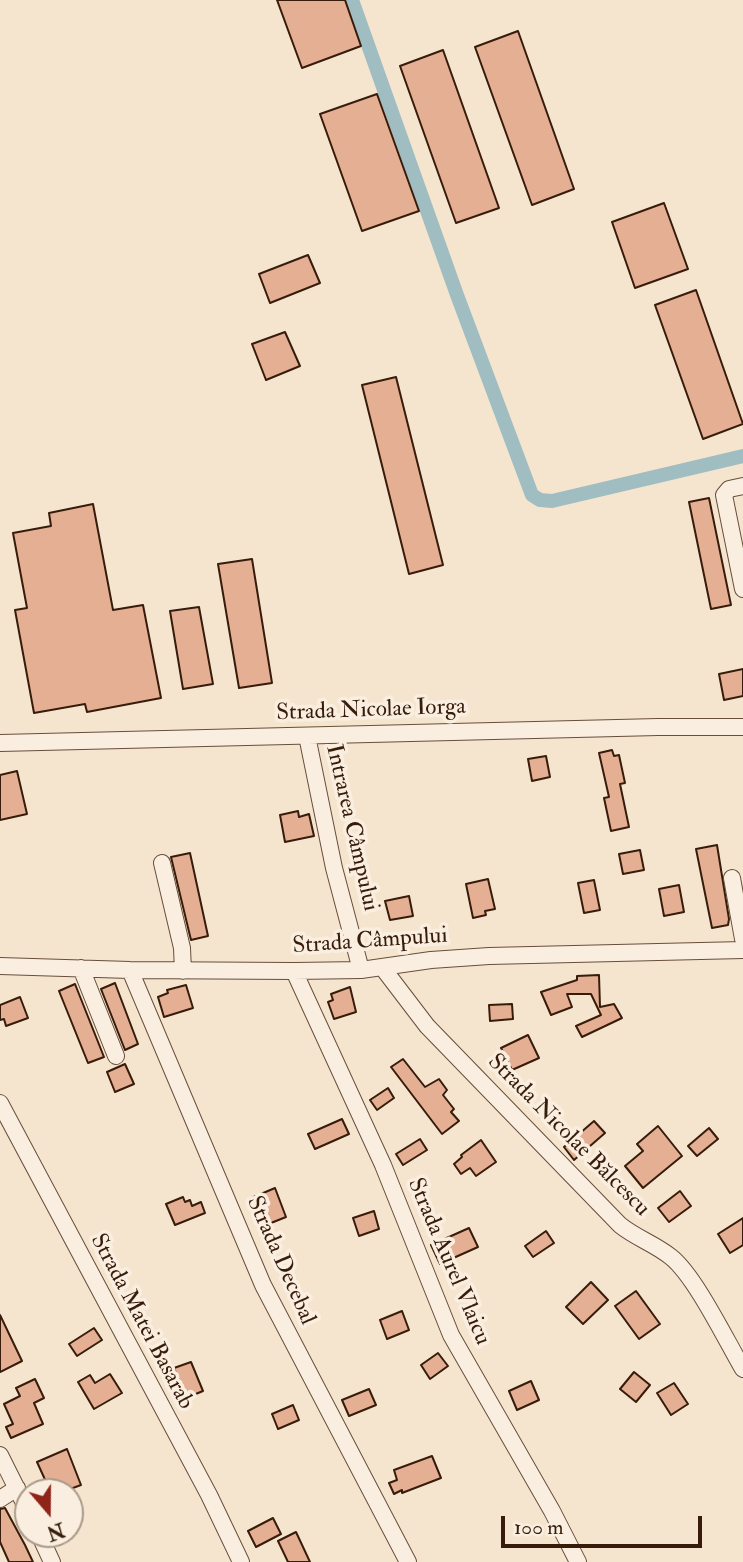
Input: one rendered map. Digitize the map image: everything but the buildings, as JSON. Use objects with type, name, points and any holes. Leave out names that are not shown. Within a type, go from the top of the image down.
[{"type":"street","points":[[743,486],[729,489],[724,495],[743,589]]},
{"type":"street","name":"Strada Nicolae Iorga","points":[[0,743],[592,728],[743,727]]},
{"type":"street","name":"Intrarea Câmpului","points":[[307,736],[334,868],[361,970]]},
{"type":"street","points":[[162,863],[182,948],[183,971]]},
{"type":"street","points":[[732,878],[743,939]]},
{"type":"street","name":"Strada Câmpului","points":[[0,965],[183,971],[361,970],[430,960],[489,956],[743,950]]},
{"type":"street","name":"Strada Nicolae Bălcescu","points":[[382,967],[427,1026],[620,1225],[673,1258],[691,1281],[743,1369]]},
{"type":"street","points":[[81,968],[116,1056]]},
{"type":"street","name":"Strada Decebal","points":[[130,970],[263,1285],[408,1562]]},
{"type":"street","name":"Strada Aurel Vlaicu","points":[[294,971],[383,1165],[452,1335],[578,1562]]},
{"type":"street","name":"Strada Matei Basarab","points":[[0,1104],[209,1495],[240,1562]]},
{"type":"street","points":[[0,1455],[14,1482]]},
{"type":"waterway","points":[[352,0],[457,295],[532,495],[540,500],[552,501],[743,456]]}]
